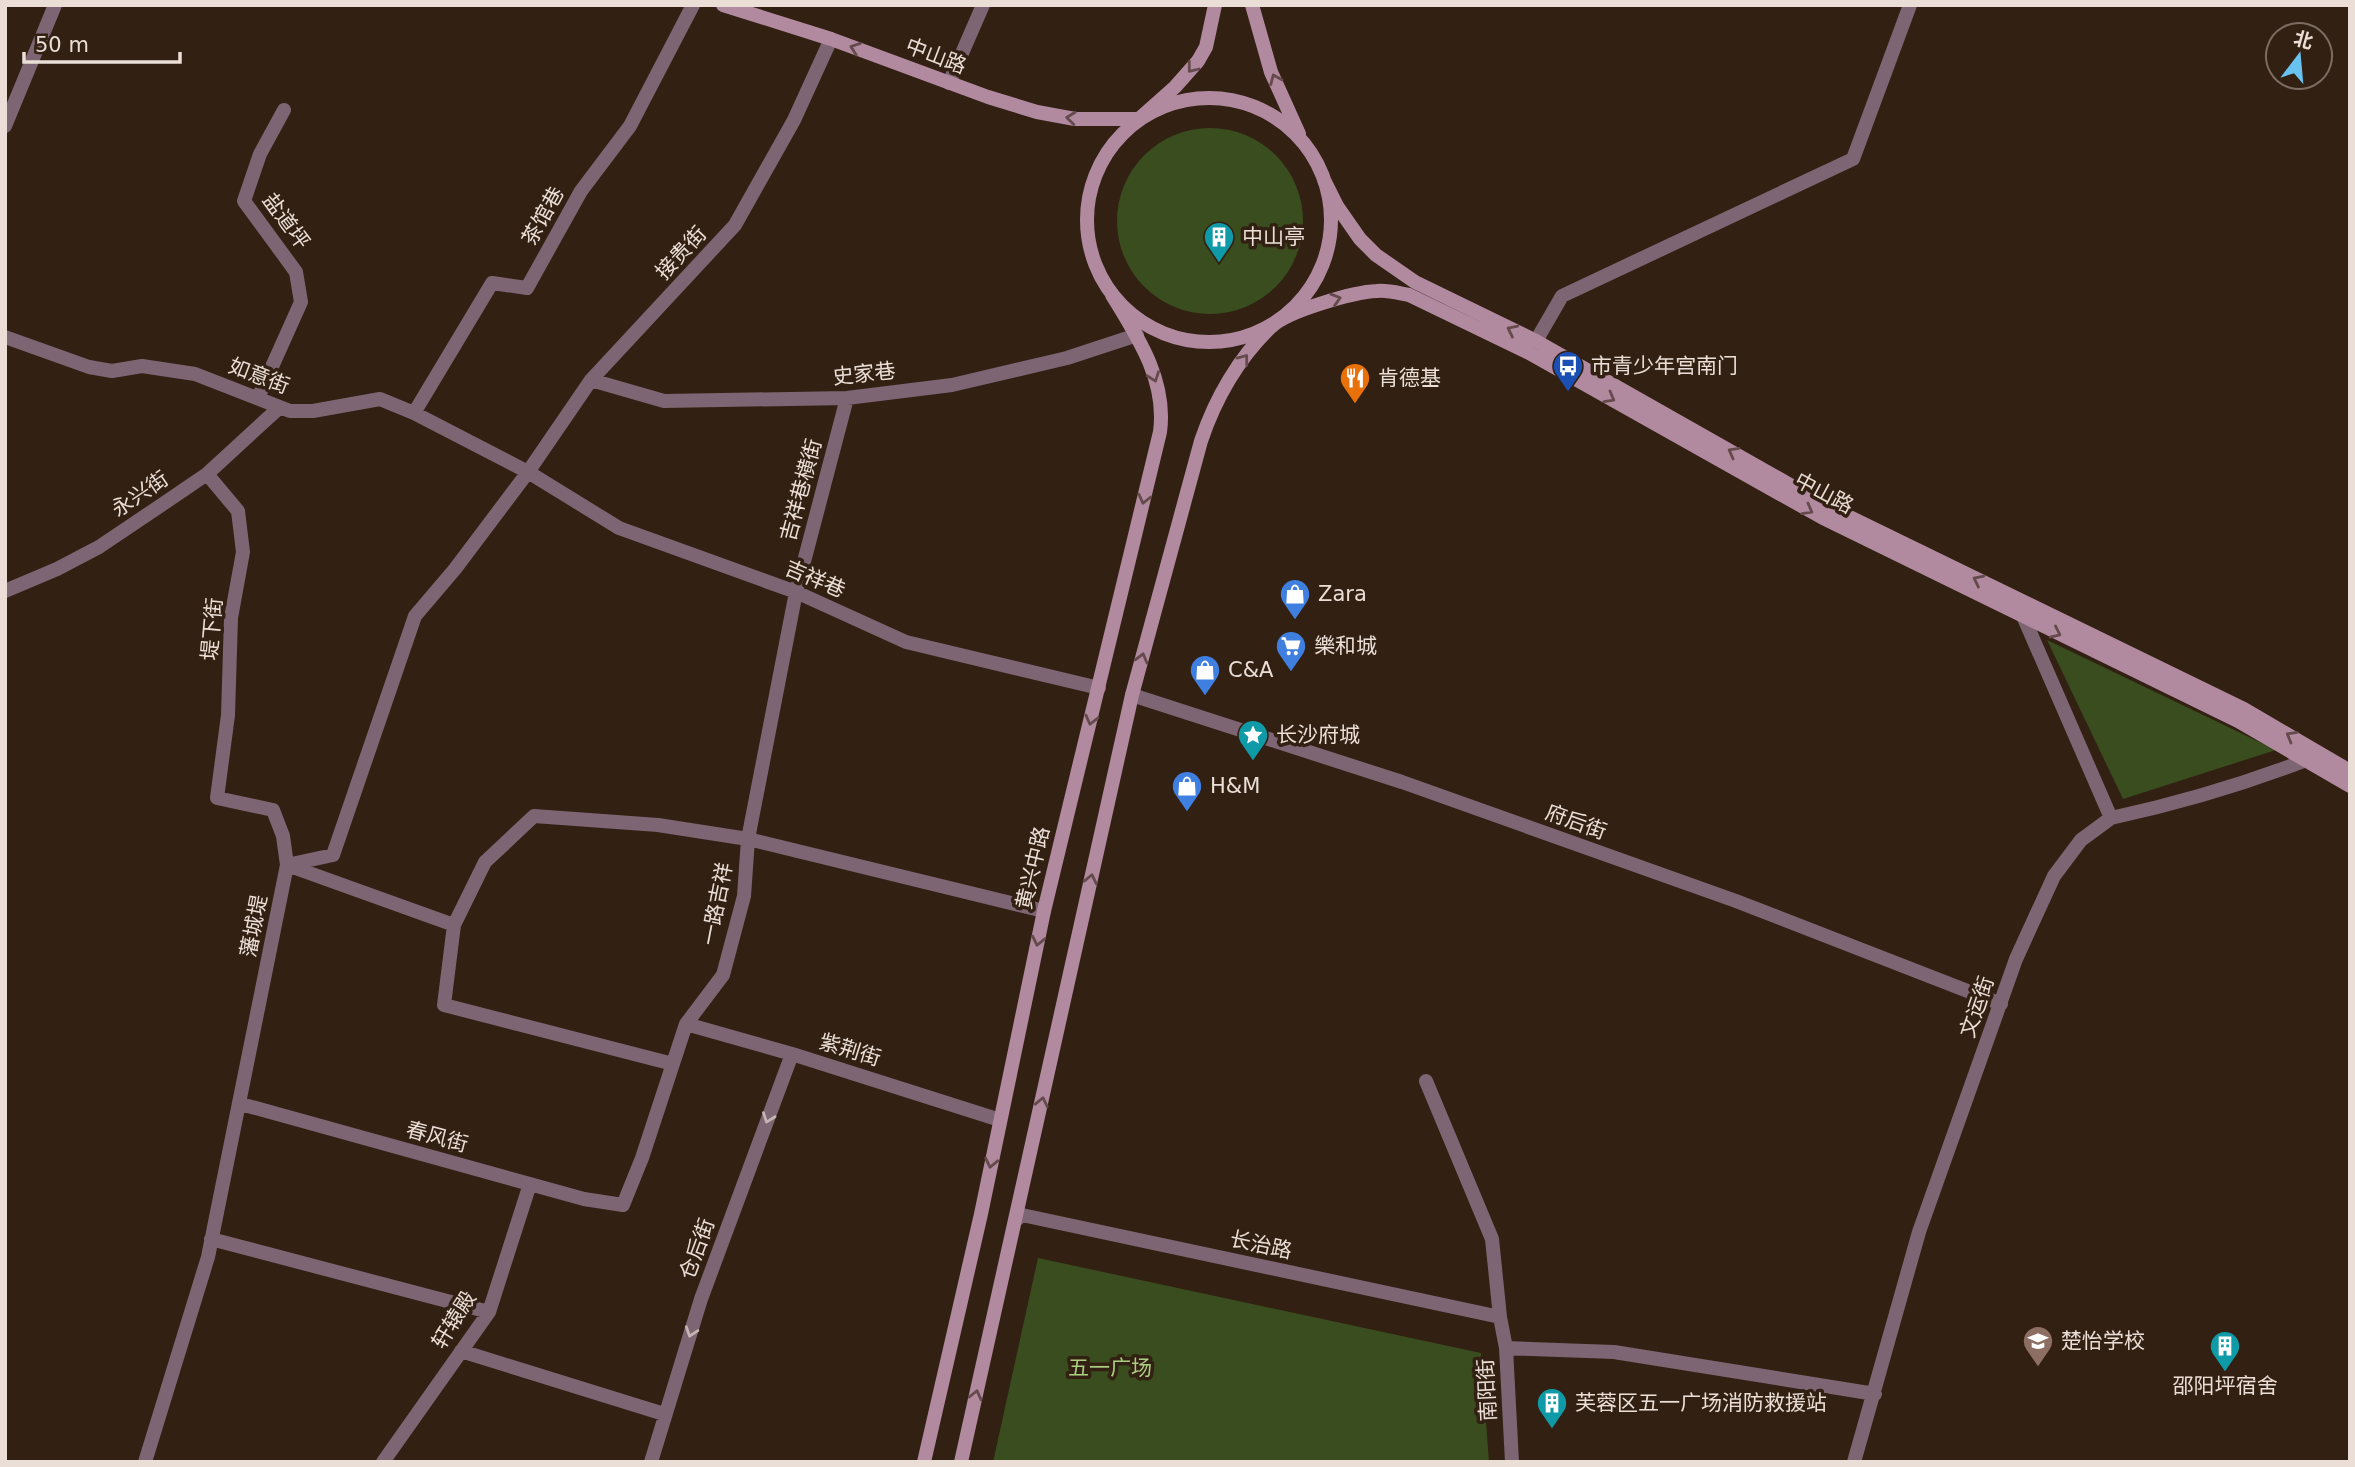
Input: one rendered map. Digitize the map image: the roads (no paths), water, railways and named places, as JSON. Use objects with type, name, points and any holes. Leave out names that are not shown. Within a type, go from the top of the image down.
[{"type":"main road","name":"中山路","points":[[723,5],[831,39],[988,97],[1055,116],[1094,120],[1139,119]]},
{"type":"main road","points":[[1215,5],[1206,47],[1198,61],[1175,88],[1114,143],[1103,158],[1095,174],[1088,200],[1086,228],[1089,246],[1102,279],[1112,295],[1131,314],[1154,329],[1193,341],[1234,339],[1272,325]]},
{"type":"main road","points":[[961,1462],[1132,695],[1206,428],[1229,381],[1272,325],[1291,311],[1307,293],[1319,274],[1328,251],[1331,205],[1325,182],[1271,72],[1252,5]]},
{"type":"main road","points":[[1139,119],[1176,102],[1196,99],[1235,100],[1272,116],[1303,141]]},
{"type":"main road","name":"中山路","points":[[1325,182],[1337,206],[1360,239],[1396,271],[1433,292],[1536,341],[1829,507],[2244,709],[2350,771]]},
{"type":"main road","name":"中山路","points":[[1272,325],[1320,304],[1360,293],[1390,291],[1409,295],[1530,353],[1823,518],[2215,710],[2350,786]]},
{"type":"main road","name":"黄兴中路","points":[[924,1462],[1044,911],[1160,432],[1163,413],[1159,389],[1137,335],[1112,295]]},
{"type":"street","points":[[5,126],[55,5]]},
{"type":"street","name":"茶馆巷","points":[[414,413],[492,283],[527,288],[581,191],[630,125],[693,5]]},
{"type":"street","points":[[949,83],[983,5]]},
{"type":"street","points":[[1536,341],[1562,296],[1853,159],[1910,5]]},
{"type":"street","name":"接贵街","points":[[528,472],[591,380],[735,225],[794,120],[831,39]]},
{"type":"street","name":"盐道坪","points":[[258,398],[301,302],[296,272],[244,201],[260,154],[284,110]]},
{"type":"street","name":"史家巷","points":[[591,380],[664,401],[847,398],[952,385],[1067,358],[1137,335]]},
{"type":"street","name":"如意街","points":[[5,337],[89,367],[112,371],[142,366],[195,374],[290,411],[313,411],[380,399],[414,413],[528,472]]},
{"type":"street","name":"吉祥巷横街","points":[[796,592],[847,398]]},
{"type":"street","name":"永兴街","points":[[5,591],[57,569],[99,547],[207,474],[280,407]]},
{"type":"street","points":[[287,865],[333,855],[415,615],[455,569],[528,472]]},
{"type":"street","name":"吉祥巷","points":[[528,472],[619,528],[796,592],[906,642],[1099,688]]},
{"type":"street","name":"堤下街","points":[[207,474],[238,511],[243,552],[231,618],[228,715],[217,798]]},
{"type":"street","name":"一路吉祥","points":[[623,1205],[642,1158],[686,1024],[723,975],[744,896],[748,839],[796,592]]},
{"type":"street","points":[[2016,598],[2111,818],[2171,805],[2234,786],[2322,754]]},
{"type":"street","name":"府后街","points":[[1132,695],[1428,791],[1735,901],[2001,1004]]},
{"type":"street","name":"藩城堤","points":[[145,1462],[208,1257],[241,1104],[287,865],[284,836],[273,810],[217,798]]},
{"type":"street","points":[[673,1064],[444,1005],[454,925],[485,862],[534,816],[658,825],[748,839],[1044,911]]},
{"type":"street","name":"文运街","points":[[1854,1462],[1919,1232],[2016,959],[2054,876],[2081,840],[2111,818]]},
{"type":"street","points":[[287,865],[454,925]]},
{"type":"street","name":"紫荆街","points":[[686,1024],[1000,1119]]},
{"type":"street","name":"仓后街","points":[[651,1462],[701,1299],[792,1054]]},
{"type":"street","name":"南阳街","points":[[1426,1081],[1492,1239],[1506,1348],[1512,1462]]},
{"type":"street","name":"春风街","points":[[241,1104],[584,1199],[623,1205]]},
{"type":"street","name":"轩辕殿","points":[[383,1462],[489,1312],[530,1184]]},
{"type":"street","name":"长治路","points":[[1015,1221],[1021,1215],[1500,1317]]},
{"type":"street","points":[[211,1239],[489,1312]]},
{"type":"street","points":[[1506,1348],[1615,1352],[1875,1394]]},
{"type":"street","points":[[461,1351],[664,1414]]},
{"type":"place","name":"中山亭","points":[[1219,264]]},
{"type":"place","name":"市青少年宫南门","points":[[1568,393]]},
{"type":"place","name":"肯德基","points":[[1355,405]]},
{"type":"place","name":"Zara","points":[[1295,621]]},
{"type":"place","name":"樂和城","points":[[1291,673]]},
{"type":"place","name":"C&A","points":[[1205,697]]},
{"type":"place","name":"长沙府城","points":[[1253,762]]},
{"type":"place","name":"H&M","points":[[1187,813]]},
{"type":"place","name":"楚怡学校","points":[[2038,1368]]},
{"type":"place","name":"邵阳坪宿舍","points":[[2225,1373]]},
{"type":"place","name":"芙蓉区五一广场消防救援站","points":[[1552,1430]]},
{"type":"park label","name":"五一广场","points":[[1110,1368]]}]
